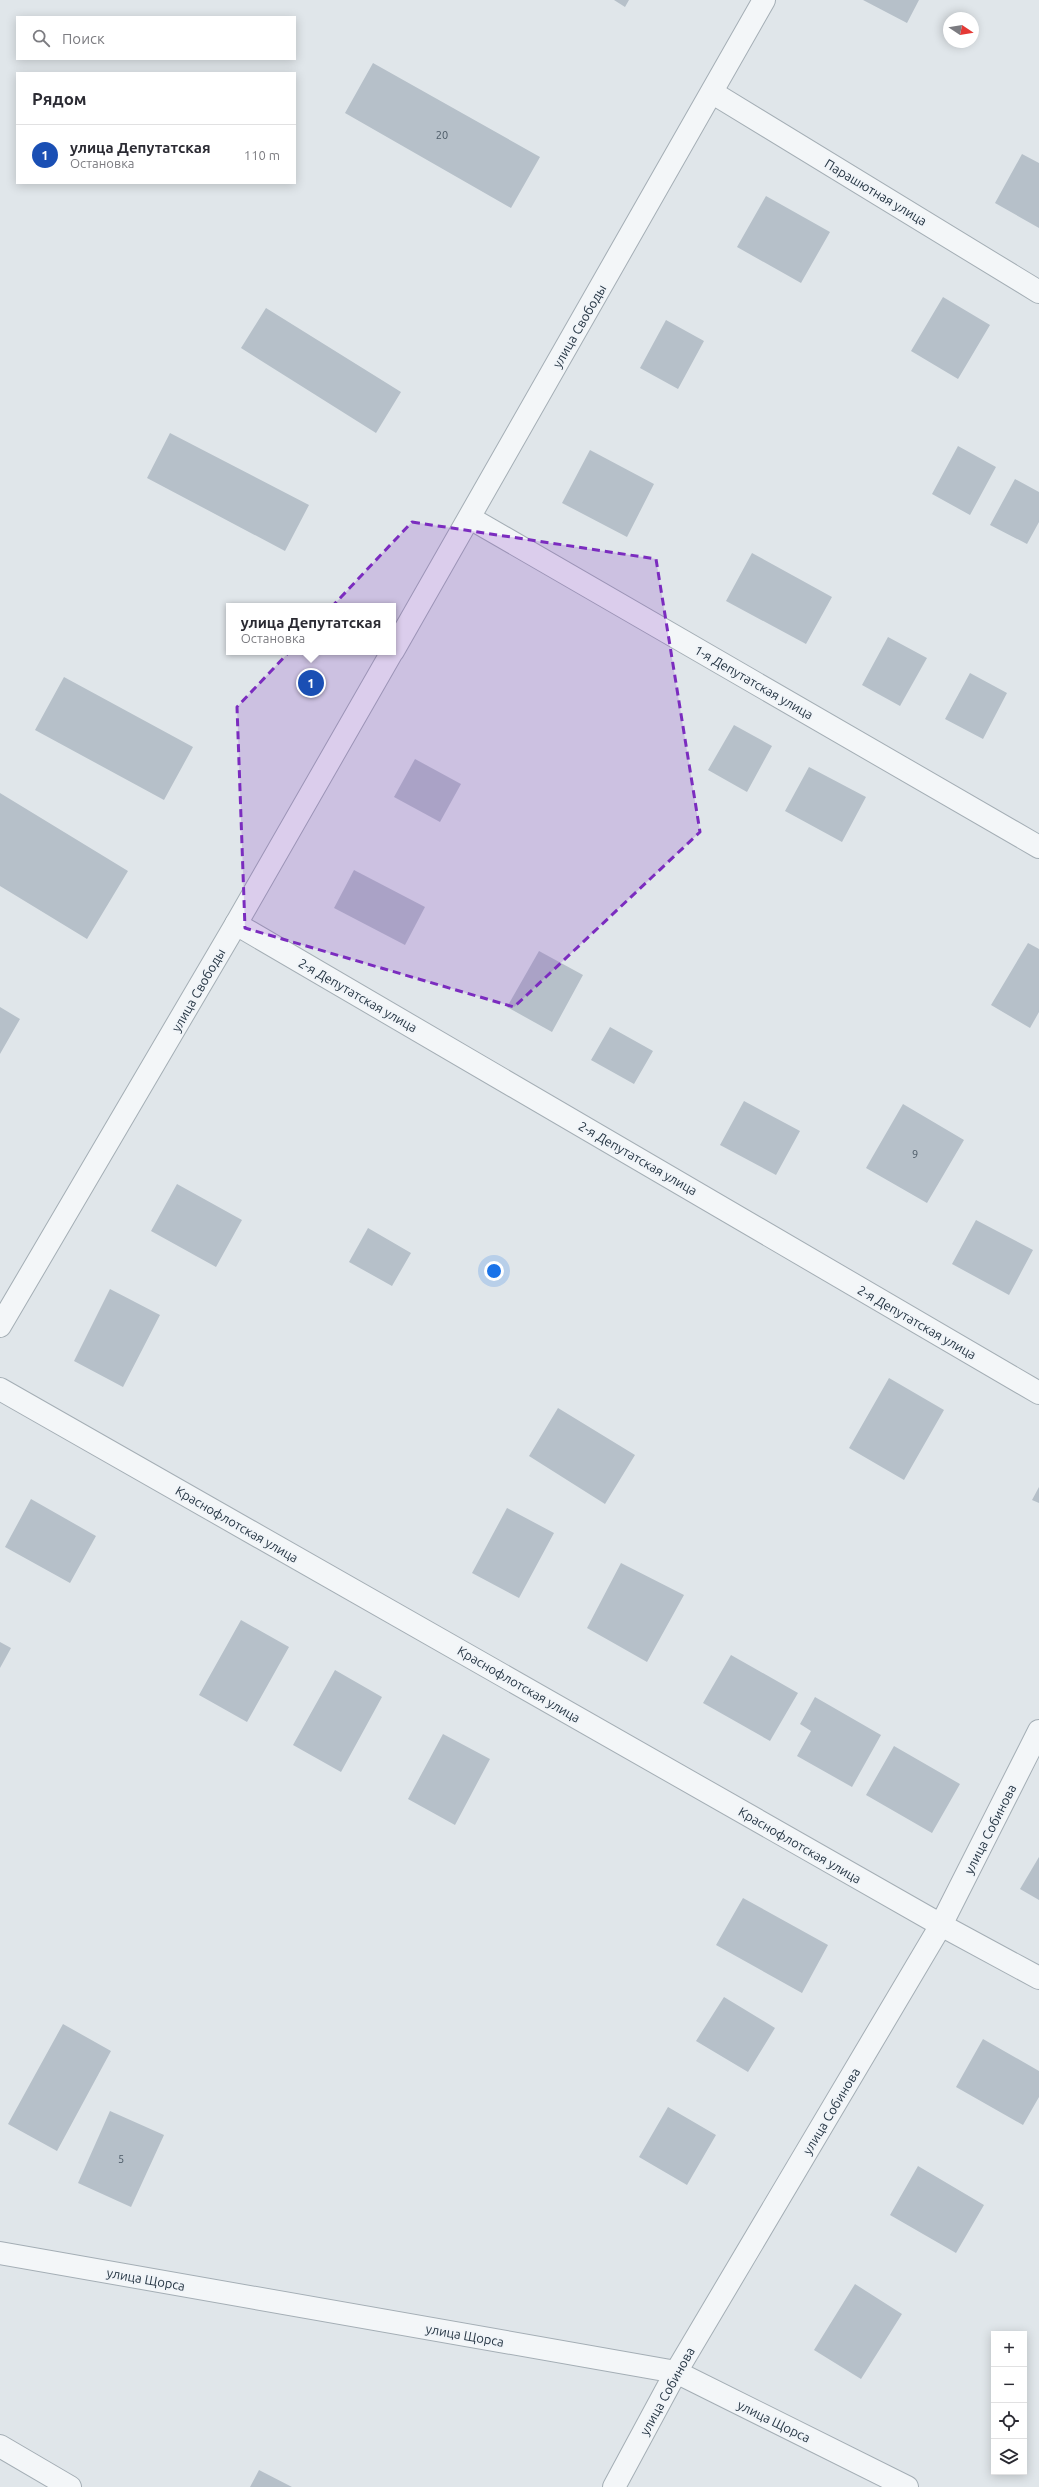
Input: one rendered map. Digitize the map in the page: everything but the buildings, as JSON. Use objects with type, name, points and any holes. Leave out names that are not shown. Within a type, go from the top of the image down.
[{"type":"street","name":"улица Свободы","points":[[396,647],[713,93],[764,0]]},
{"type":"street","name":"Парашютная улица","points":[[713,93],[1039,292]]},
{"type":"street","name":"1-я Депутатская улица","points":[[470,518],[1039,847]]},
{"type":"street","name":"улица Свободы","points":[[0,1326],[236,924],[391,655]]},
{"type":"street","name":"2-я Депутатская улица","points":[[236,924],[1039,1393]]},
{"type":"street","name":"Краснофлотская улица","points":[[0,1389],[941,1925],[1039,1978]]},
{"type":"street","name":"улица Собинова","points":[[614,2487],[676,2372],[941,1925],[1039,1730]]},
{"type":"street","name":"улица Щорса","points":[[0,2253],[676,2372],[907,2487]]},
{"type":"street","points":[[0,2446],[70,2487]]},
{"type":"highlighted area","points":[[412,522],[656,559],[700,832],[514,1007],[245,928],[237,707]]},
{"type":"place","name":"улица Депутатская","points":[[311,683]]}]
